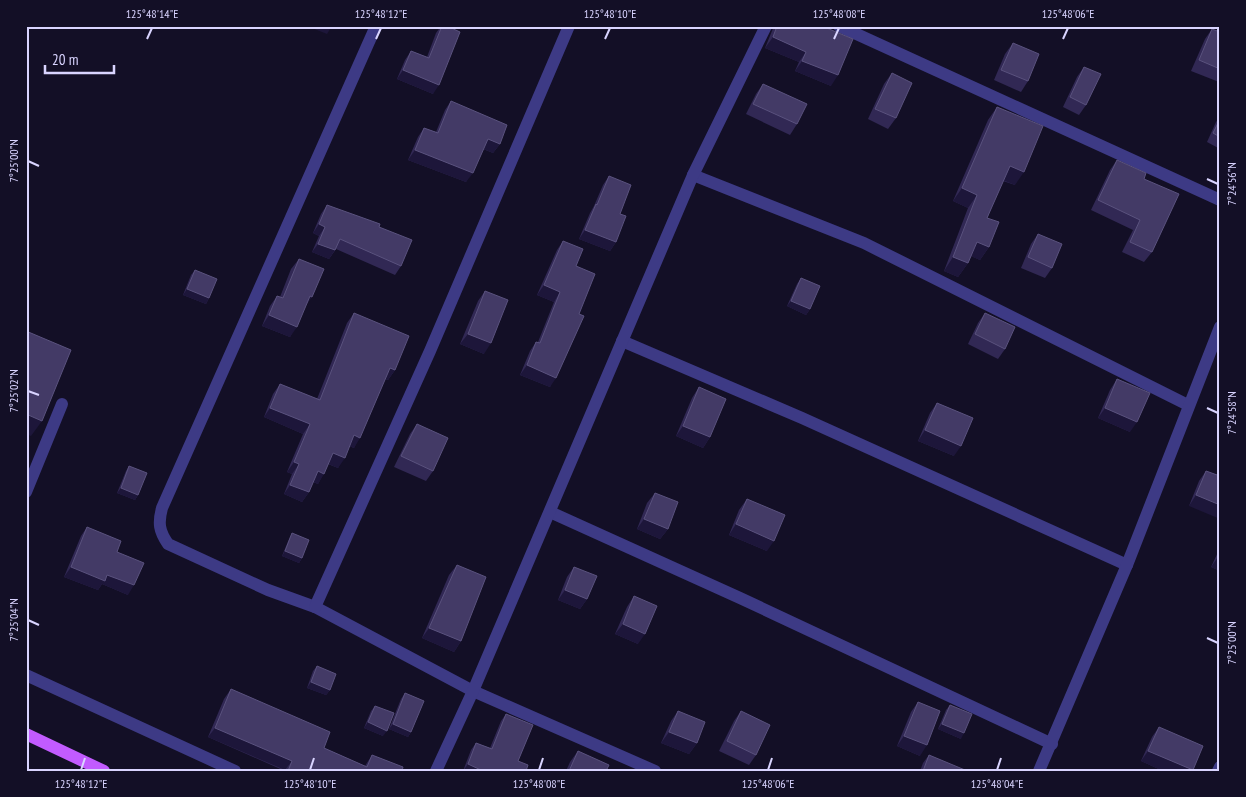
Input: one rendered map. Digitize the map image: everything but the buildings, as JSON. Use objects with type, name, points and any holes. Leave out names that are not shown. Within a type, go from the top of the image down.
[{"type":"main road","points":[[26,734],[104,771]]},
{"type":"street","points":[[376,26],[162,508],[159,527],[168,544],[268,590],[315,607],[473,691],[655,771]]},
{"type":"street","points":[[315,607],[430,351],[569,26]]},
{"type":"street","points":[[436,771],[473,691],[693,175],[766,26]]},
{"type":"street","points":[[839,26],[1220,200]]},
{"type":"street","points":[[693,175],[864,243],[1188,406]]},
{"type":"street","points":[[1039,771],[1128,565],[1220,326]]},
{"type":"street","points":[[622,342],[802,418],[1128,565]]},
{"type":"street","points":[[26,492],[62,404]]},
{"type":"street","points":[[550,512],[740,598],[1052,744]]},
{"type":"street","points":[[26,675],[235,771]]},
{"type":"street","points":[[1218,771],[1220,767]]}]
